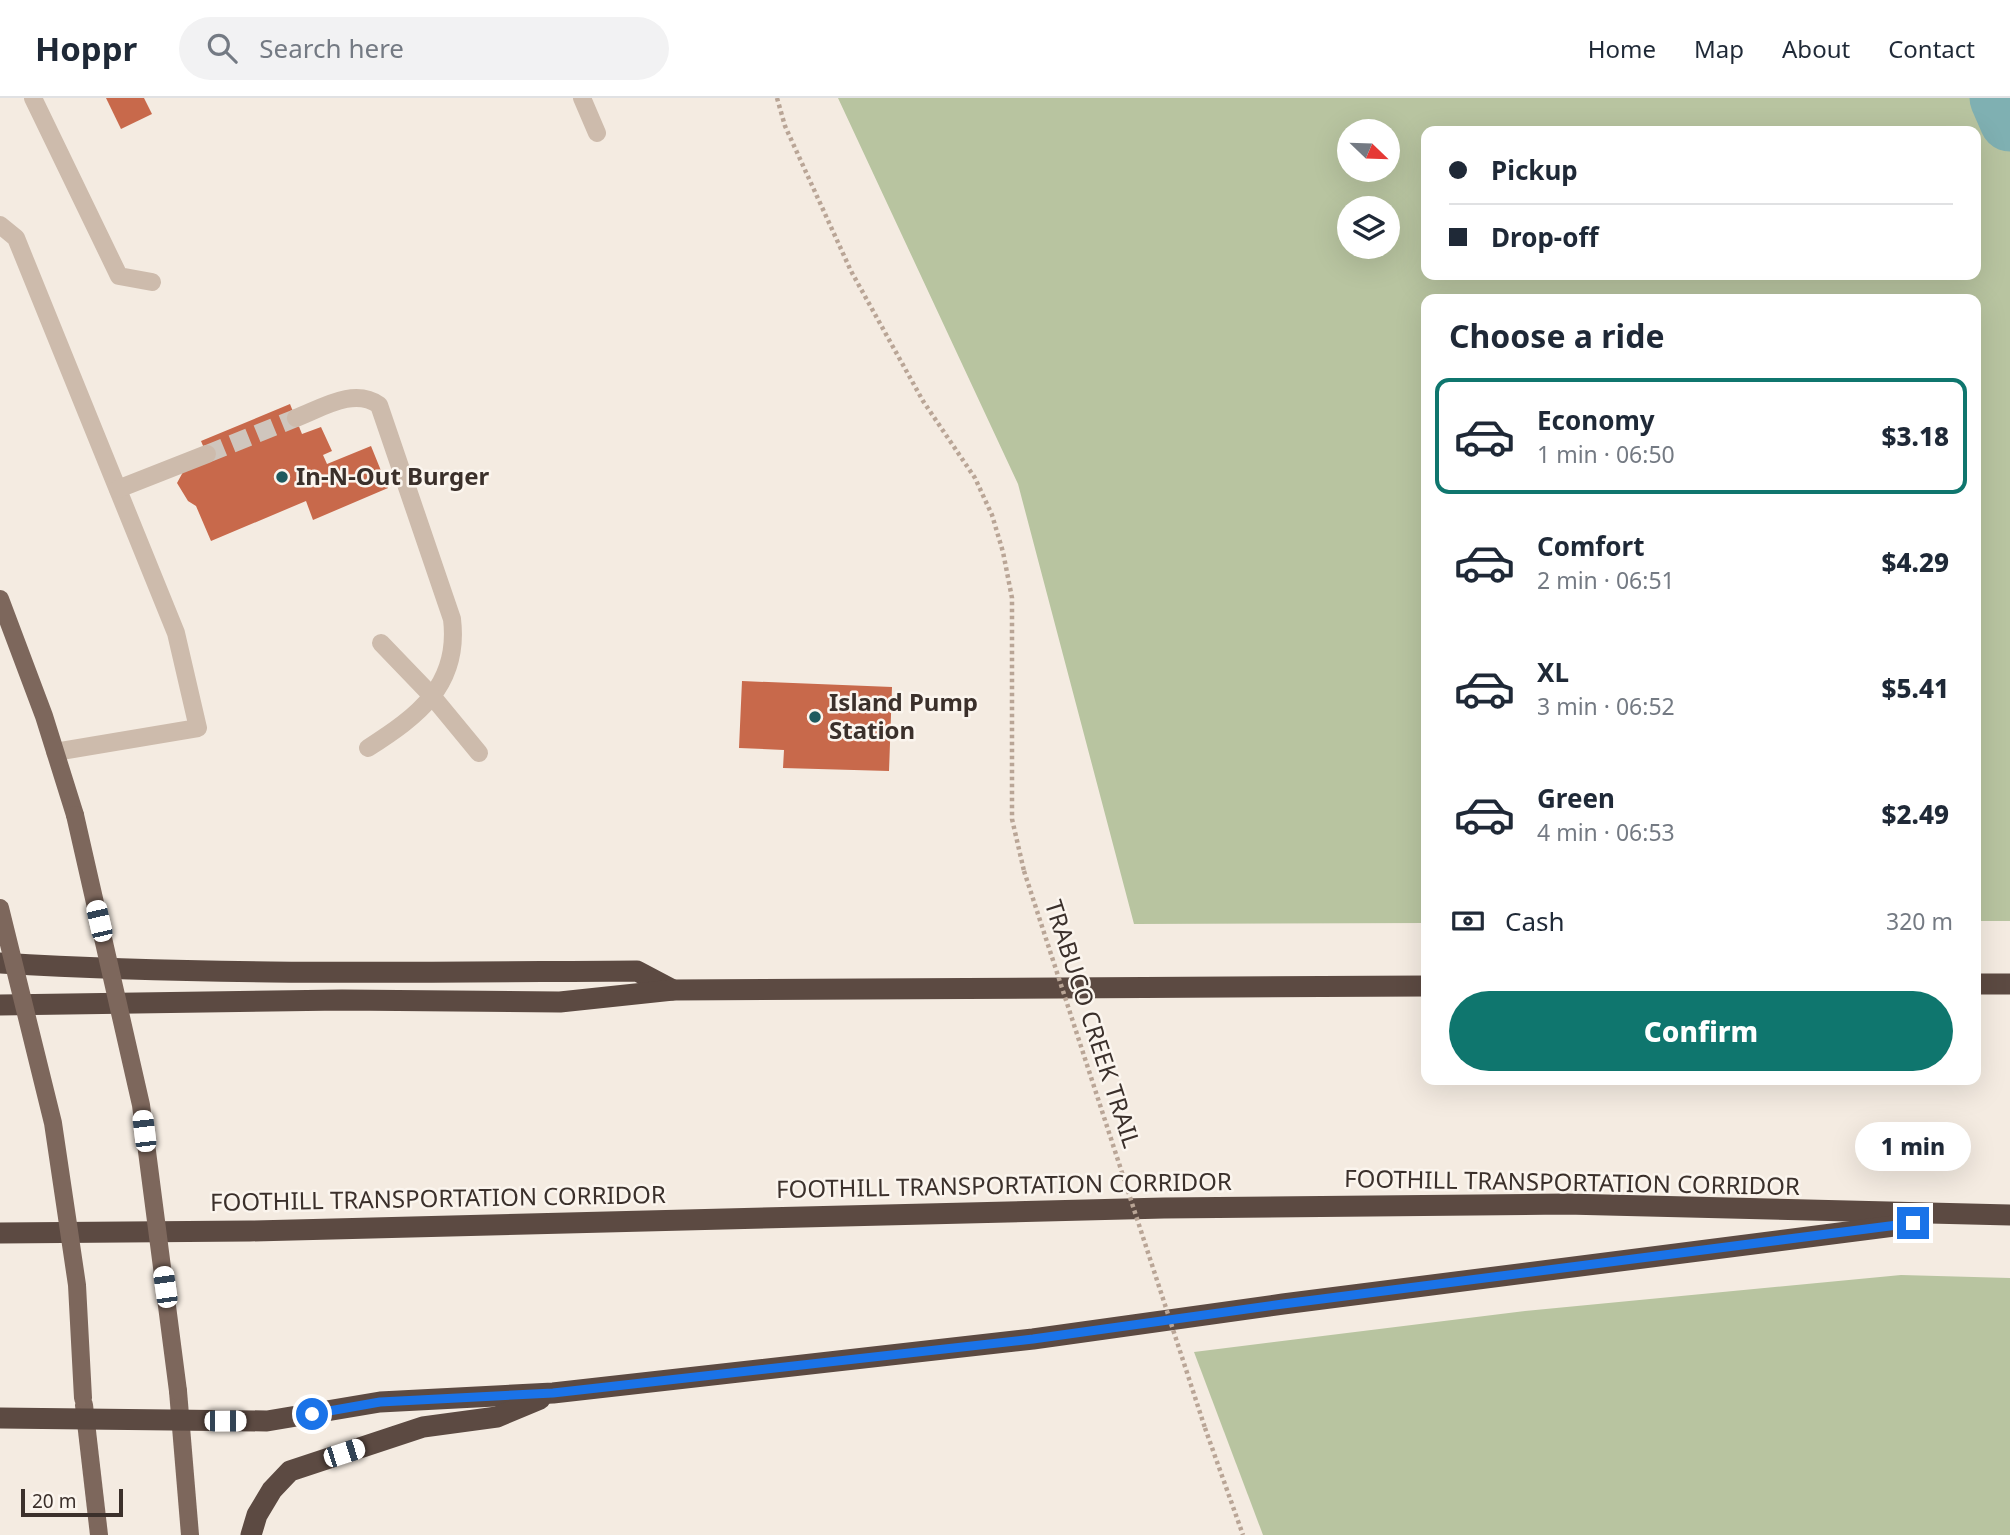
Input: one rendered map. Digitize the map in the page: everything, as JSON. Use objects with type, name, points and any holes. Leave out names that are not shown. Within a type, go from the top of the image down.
[{"type":"highway","points":[[0,963],[162,969],[638,971],[673,990]]},
{"type":"highway","points":[[1981,984],[2010,984]]},
{"type":"highway","points":[[0,1006],[342,1000],[560,1002],[673,990],[1421,986]]},
{"type":"highway","name":"FOOTHILL TRANSPORTATION CORRIDOR","points":[[0,1233],[250,1231],[1164,1208],[1566,1204],[2010,1215]]},
{"type":"highway","points":[[0,1418],[267,1422],[380,1402],[553,1393],[1033,1339],[1967,1216]]},
{"type":"highway","points":[[251,1535],[257,1515],[267,1498],[290,1471],[424,1427],[497,1417],[553,1393]]},
{"type":"main road","points":[[0,598],[75,815],[141,1105],[183,1421],[190,1535]]},
{"type":"main road","points":[[0,908],[53,1123],[77,1285],[83,1398],[99,1535]]},
{"type":"lane","points":[[33,98],[119,276],[152,282]]},
{"type":"lane","points":[[582,98],[597,133]]},
{"type":"lane","points":[[0,225],[16,238],[176,633],[198,728],[55,752]]},
{"type":"lane","points":[[296,418],[355,396],[369,397],[379,405],[386,418],[452,619],[455,643],[453,653],[432,696],[409,722],[368,748]]},
{"type":"lane","points":[[118,489],[206,454]]},
{"type":"lane","points":[[381,643],[432,696],[479,753]]},
{"type":"path","name":"TRABUCO CREEK TRAIL","points":[[777,98],[785,127],[851,271],[923,401],[975,478],[996,527],[1012,598],[1012,819],[1024,871],[1205,1428],[1243,1535]]},
{"type":"green space","points":[[838,98],[2010,98],[2010,921],[1981,921],[1981,294],[1421,294],[1421,923],[1134,924],[1018,484]]},
{"type":"green space","points":[[1901,1275],[2010,1278],[2010,1535],[1263,1535],[1194,1352],[1525,1311]]},
{"type":"building","points":[[106,98],[144,98],[152,114],[121,129]]},
{"type":"building","name":"In-N-Out Burger","points":[[290,404],[302,434],[321,427],[332,451],[323,455],[327,464],[371,446],[388,488],[313,520],[306,501],[211,541],[196,506],[188,501],[177,483],[183,472],[209,460],[201,441]]},
{"type":"building","name":"Island Pump Station","points":[[742,681],[892,687],[889,771],[783,768],[784,750],[739,748]]},
{"type":"waterway","points":[[2000,98],[2010,121]]},
{"type":"tunnel","points":[[207,454],[296,418]]},
{"type":"place","name":"In-N-Out Burger","points":[[282,477]]},
{"type":"place","name":"Island Pump Station","points":[[815,717]]},
{"type":"route","points":[[312,1414],[380,1402],[553,1393],[1033,1339],[1913,1223]]}]
